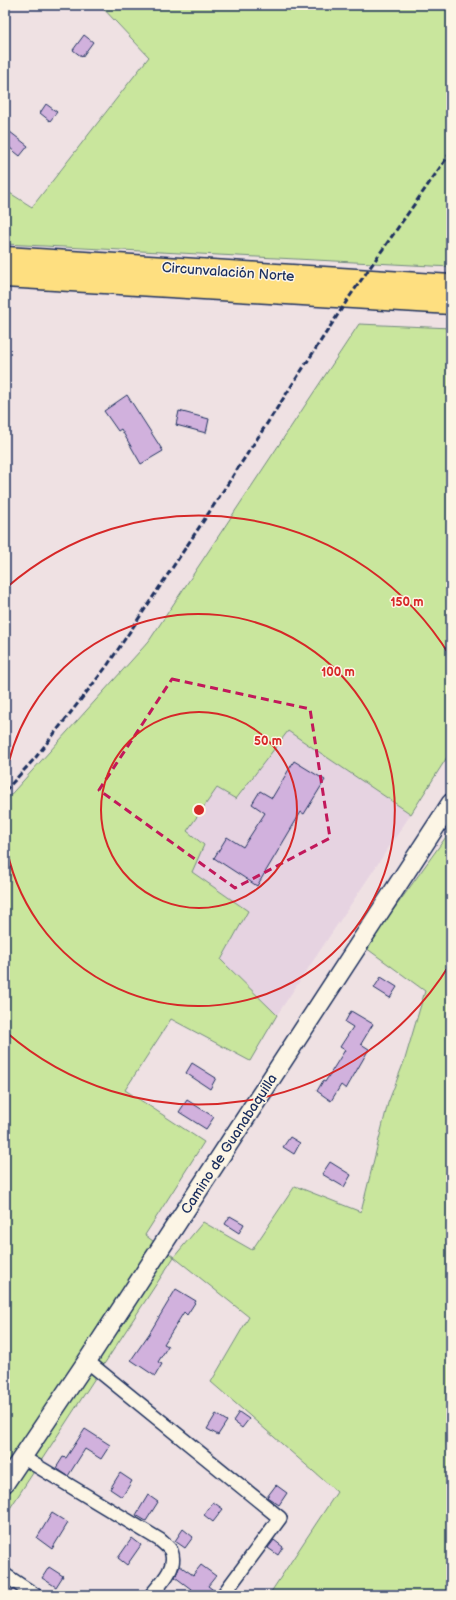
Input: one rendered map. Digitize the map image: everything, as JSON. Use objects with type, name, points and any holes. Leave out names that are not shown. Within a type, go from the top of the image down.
[{"type":"highway","name":"Circunvalación Norte","points":[[5,258],[451,286]]},
{"type":"highway","name":"Circunvalación Norte","points":[[5,276],[451,303]]},
{"type":"street","name":"Camino de Guanabaquilla","points":[[5,1483],[87,1361],[451,804]]},
{"type":"street","points":[[87,1361],[280,1518],[223,1595]]},
{"type":"street","points":[[22,1457],[160,1540],[171,1551],[172,1562],[169,1573],[151,1595]]},
{"type":"street","points":[[5,1575],[35,1595]]},
{"type":"highlighted area","points":[[172,679],[310,709],[330,838],[235,888],[99,790]]},
{"type":"shaded area","points":[[288,730],[411,814],[277,1015],[221,960],[248,911],[192,872],[186,831],[217,788],[237,799]]},
{"type":"green space","points":[[100,5],[451,5],[451,267],[5,244],[5,190],[32,207],[149,57]]},
{"type":"green space","points":[[359,324],[451,328],[451,751],[411,814],[288,731],[236,799],[217,788],[187,831],[204,845],[192,872],[248,911],[221,960],[277,1015],[250,1061],[171,1019],[125,1090],[204,1142],[145,1235],[174,1257],[5,1516],[5,801],[149,641]]},
{"type":"green space","points":[[451,830],[451,1595],[269,1595],[337,1492],[211,1382],[249,1317],[174,1257],[203,1222],[252,1250],[295,1186],[361,1212],[388,1103],[405,1059],[425,991],[366,948]]},
{"type":"building","points":[[84,35],[93,42],[82,57],[73,50]]},
{"type":"building","points":[[46,104],[57,112],[50,121],[40,113]]},
{"type":"building","points":[[5,128],[28,146],[20,156],[5,144]]},
{"type":"building","points":[[127,395],[163,451],[141,464],[121,429],[118,431],[104,411]]},
{"type":"building","points":[[179,411],[209,419],[206,433],[176,425]]},
{"type":"building","points":[[294,761],[325,780],[304,814],[301,812],[257,886],[214,858],[227,837],[243,847],[265,813],[252,804],[260,791],[272,798]]},
{"type":"building","points":[[381,977],[397,987],[390,998],[374,988]]},
{"type":"building","points":[[351,1011],[373,1024],[361,1044],[369,1049],[346,1089],[341,1085],[331,1101],[317,1091],[323,1081],[325,1082],[345,1050],[340,1047],[353,1027],[345,1022]]},
{"type":"building","points":[[192,1063],[216,1078],[210,1089],[186,1073]]},
{"type":"building","points":[[187,1100],[214,1117],[206,1129],[179,1112]]},
{"type":"building","points":[[290,1137],[300,1143],[294,1154],[283,1147]]},
{"type":"building","points":[[330,1162],[351,1175],[344,1187],[322,1174]]},
{"type":"building","points":[[230,1216],[244,1224],[239,1233],[225,1224]]},
{"type":"building","points":[[176,1289],[196,1301],[187,1315],[184,1312],[164,1344],[168,1346],[158,1362],[162,1364],[155,1376],[131,1360],[149,1334]]},
{"type":"building","points":[[239,1412],[249,1419],[242,1428],[233,1421]]},
{"type":"building","points":[[216,1414],[227,1421],[218,1435],[207,1429]]},
{"type":"building","points":[[85,1429],[110,1445],[101,1459],[85,1449],[68,1476],[56,1468],[63,1457],[66,1458]]},
{"type":"building","points":[[120,1473],[132,1481],[122,1497],[110,1489]]},
{"type":"building","points":[[276,1485],[287,1493],[279,1505],[267,1497]]},
{"type":"building","points":[[148,1495],[158,1502],[146,1521],[136,1515]]},
{"type":"building","points":[[213,1502],[223,1509],[213,1522],[204,1515]]},
{"type":"building","points":[[52,1513],[68,1523],[52,1549],[37,1538]]},
{"type":"building","points":[[183,1529],[193,1537],[185,1548],[175,1541]]},
{"type":"building","points":[[132,1538],[141,1545],[127,1565],[118,1558]]},
{"type":"building","points":[[274,1540],[283,1547],[278,1555],[268,1548]]},
{"type":"building","points":[[201,1565],[216,1576],[208,1586],[216,1592],[215,1595],[199,1595],[175,1577],[180,1566],[193,1575]]},
{"type":"building","points":[[49,1567],[63,1576],[56,1587],[42,1578]]},
{"type":"railway","points":[[5,791],[36,757],[107,666],[350,296],[451,152]]}]
